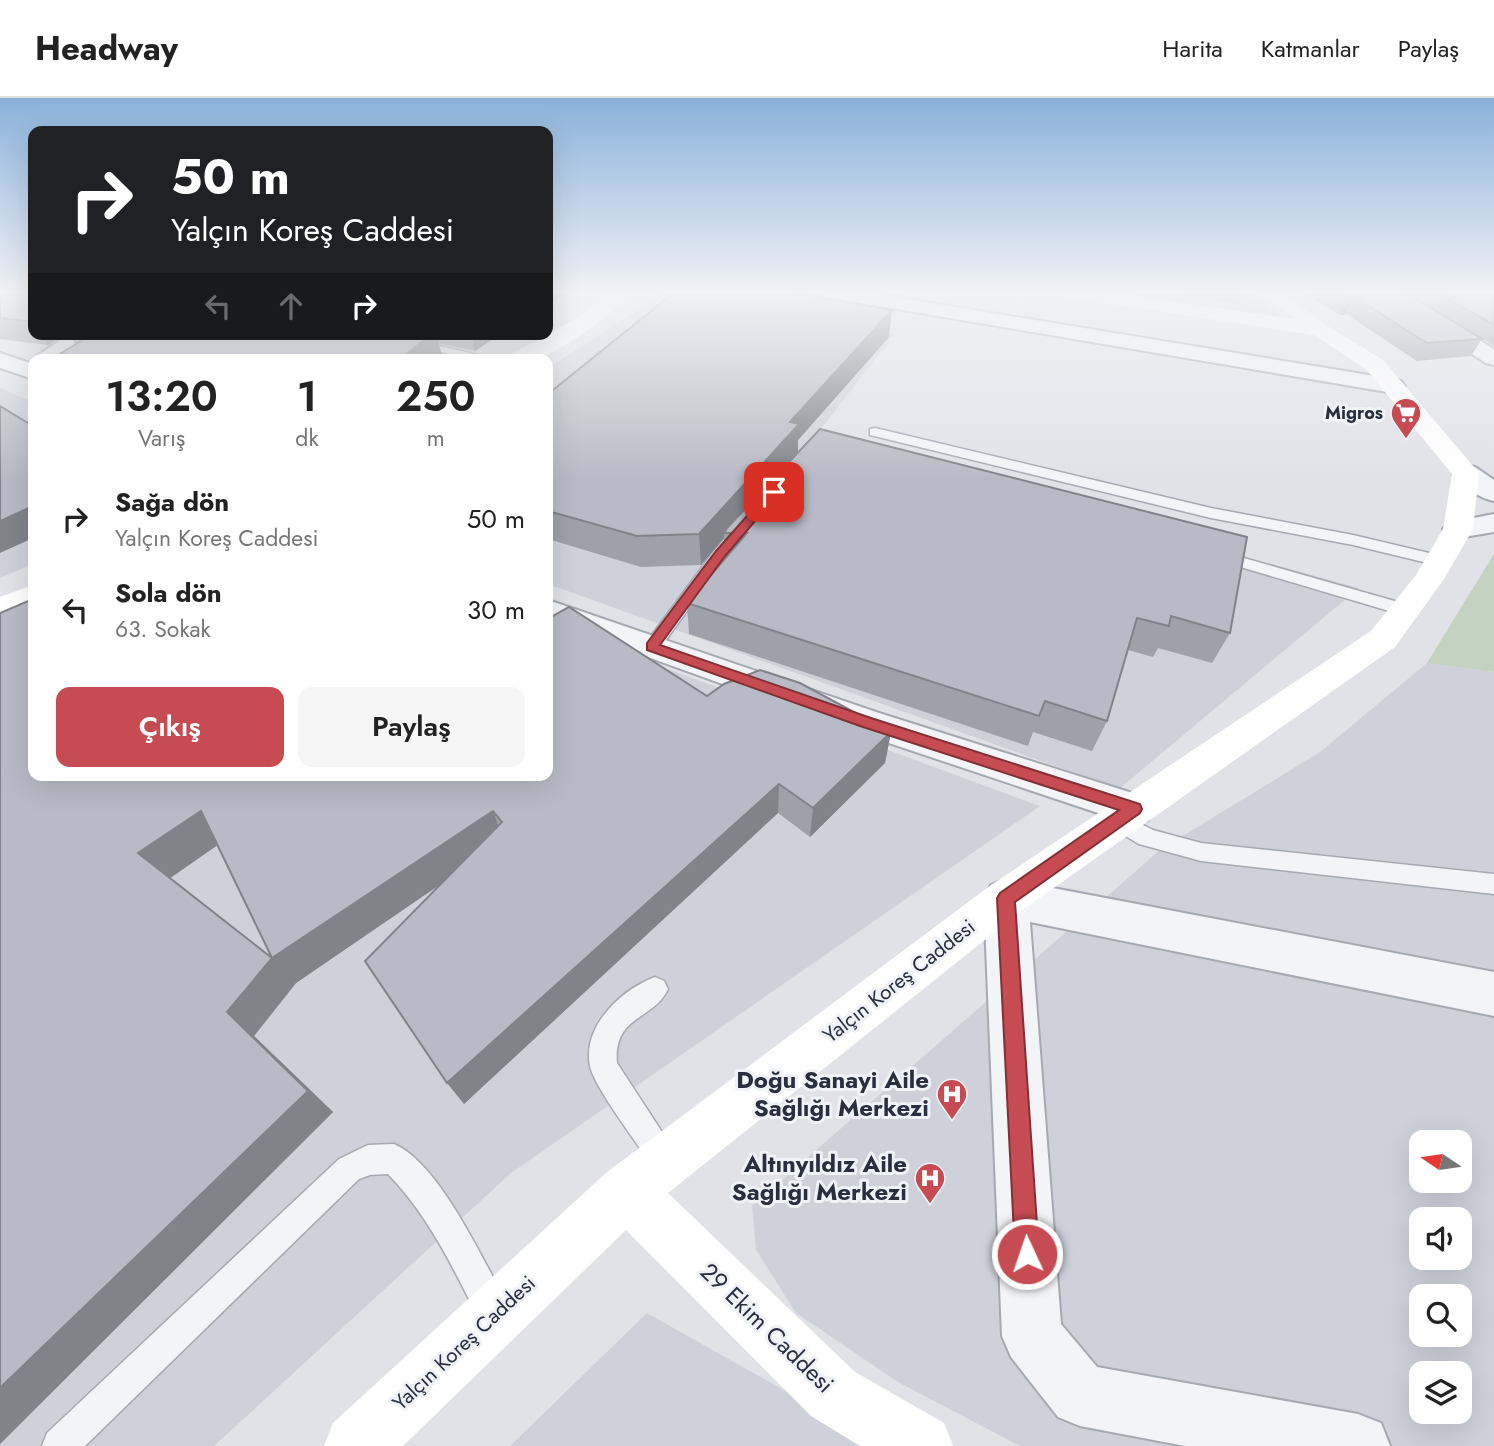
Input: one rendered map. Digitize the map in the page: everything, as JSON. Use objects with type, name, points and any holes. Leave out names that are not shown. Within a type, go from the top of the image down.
[{"type":"street","points":[[1201,354],[1393,386]]},
{"type":"street","points":[[1358,354],[1375,365],[1393,386],[1473,513]]},
{"type":"street","points":[[0,360],[28,365]]},
{"type":"street","name":"Yalçın Koreş Caddesi","points":[[356,1446],[646,1176],[1006,898],[1383,639],[1473,513]]},
{"type":"street","points":[[0,609],[28,597]]},
{"type":"street","points":[[553,612],[1126,815]]},
{"type":"street","points":[[0,631],[28,619]]},
{"type":"street","points":[[1358,1446],[1251,1436],[1080,1395],[1032,1336],[1006,898],[1494,994]]},
{"type":"street","name":"29 Ekim Caddesi","points":[[646,1176],[833,1394],[921,1446]]},
{"type":"lane","points":[[875,432],[1211,513],[1353,540],[1473,513]]},
{"type":"lane","points":[[652,647],[720,554],[756,513]]},
{"type":"lane","points":[[1205,552],[1406,610]]},
{"type":"lane","points":[[1126,815],[1147,838],[1201,852],[1494,884]]},
{"type":"lane","points":[[646,1176],[604,1067],[602,1055],[607,1030],[614,1020],[655,989]]},
{"type":"lane","points":[[60,1446],[349,1169],[368,1160],[394,1159],[415,1177],[495,1315]]},
{"type":"shaded area","points":[[570,354],[879,354],[813,439],[1359,588],[1119,789],[553,586],[553,365]]},
{"type":"shaded area","points":[[0,388],[28,400],[28,566],[0,578]]},
{"type":"shaded area","points":[[553,627],[1040,806],[511,1173],[214,1446],[0,1446],[0,653],[28,757],[28,781],[553,781]]},
{"type":"shaded area","points":[[1427,663],[1494,672],[1494,1446],[1020,1446],[898,1382],[796,1313],[756,1250],[752,1206],[1160,850],[1320,752]]},
{"type":"shaded area","points":[[647,1313],[883,1446],[510,1446]]},
{"type":"green space","points":[[1494,554],[1494,672],[1427,663]]},
{"type":"building","points":[[63,354],[407,354],[406,354]]},
{"type":"building","points":[[598,354],[852,354],[790,422],[799,424],[699,534],[637,536],[553,512],[553,390]]},
{"type":"building","points":[[0,406],[28,423],[28,508],[0,521]]},
{"type":"building","points":[[820,429],[1247,537],[1230,633],[1171,616],[1169,626],[1137,618],[1107,721],[1045,701],[1039,716],[687,603],[747,533],[724,533],[727,528]]},
{"type":"building","points":[[28,601],[28,781],[553,781],[553,616],[569,607],[707,696],[724,684],[760,670],[800,683],[891,732],[813,808],[779,784],[447,1083],[365,961],[502,822],[493,811],[272,958],[227,1012],[308,1091],[0,1388],[0,613]],"holes":[[[201,811],[272,958],[138,853]]]},
{"type":"place","name":"Migros","points":[[1406,440]]},
{"type":"place","name":"Doğu Sanayi Aile Sağlığı Merkezi","points":[[952,1121]]},
{"type":"place","name":"Altınyıldız Aile Sağlığı Merkezi","points":[[930,1205]]},
{"type":"route","points":[[774,492],[720,554],[652,647],[866,722],[1134,809],[1006,898],[1027,1254]]}]
